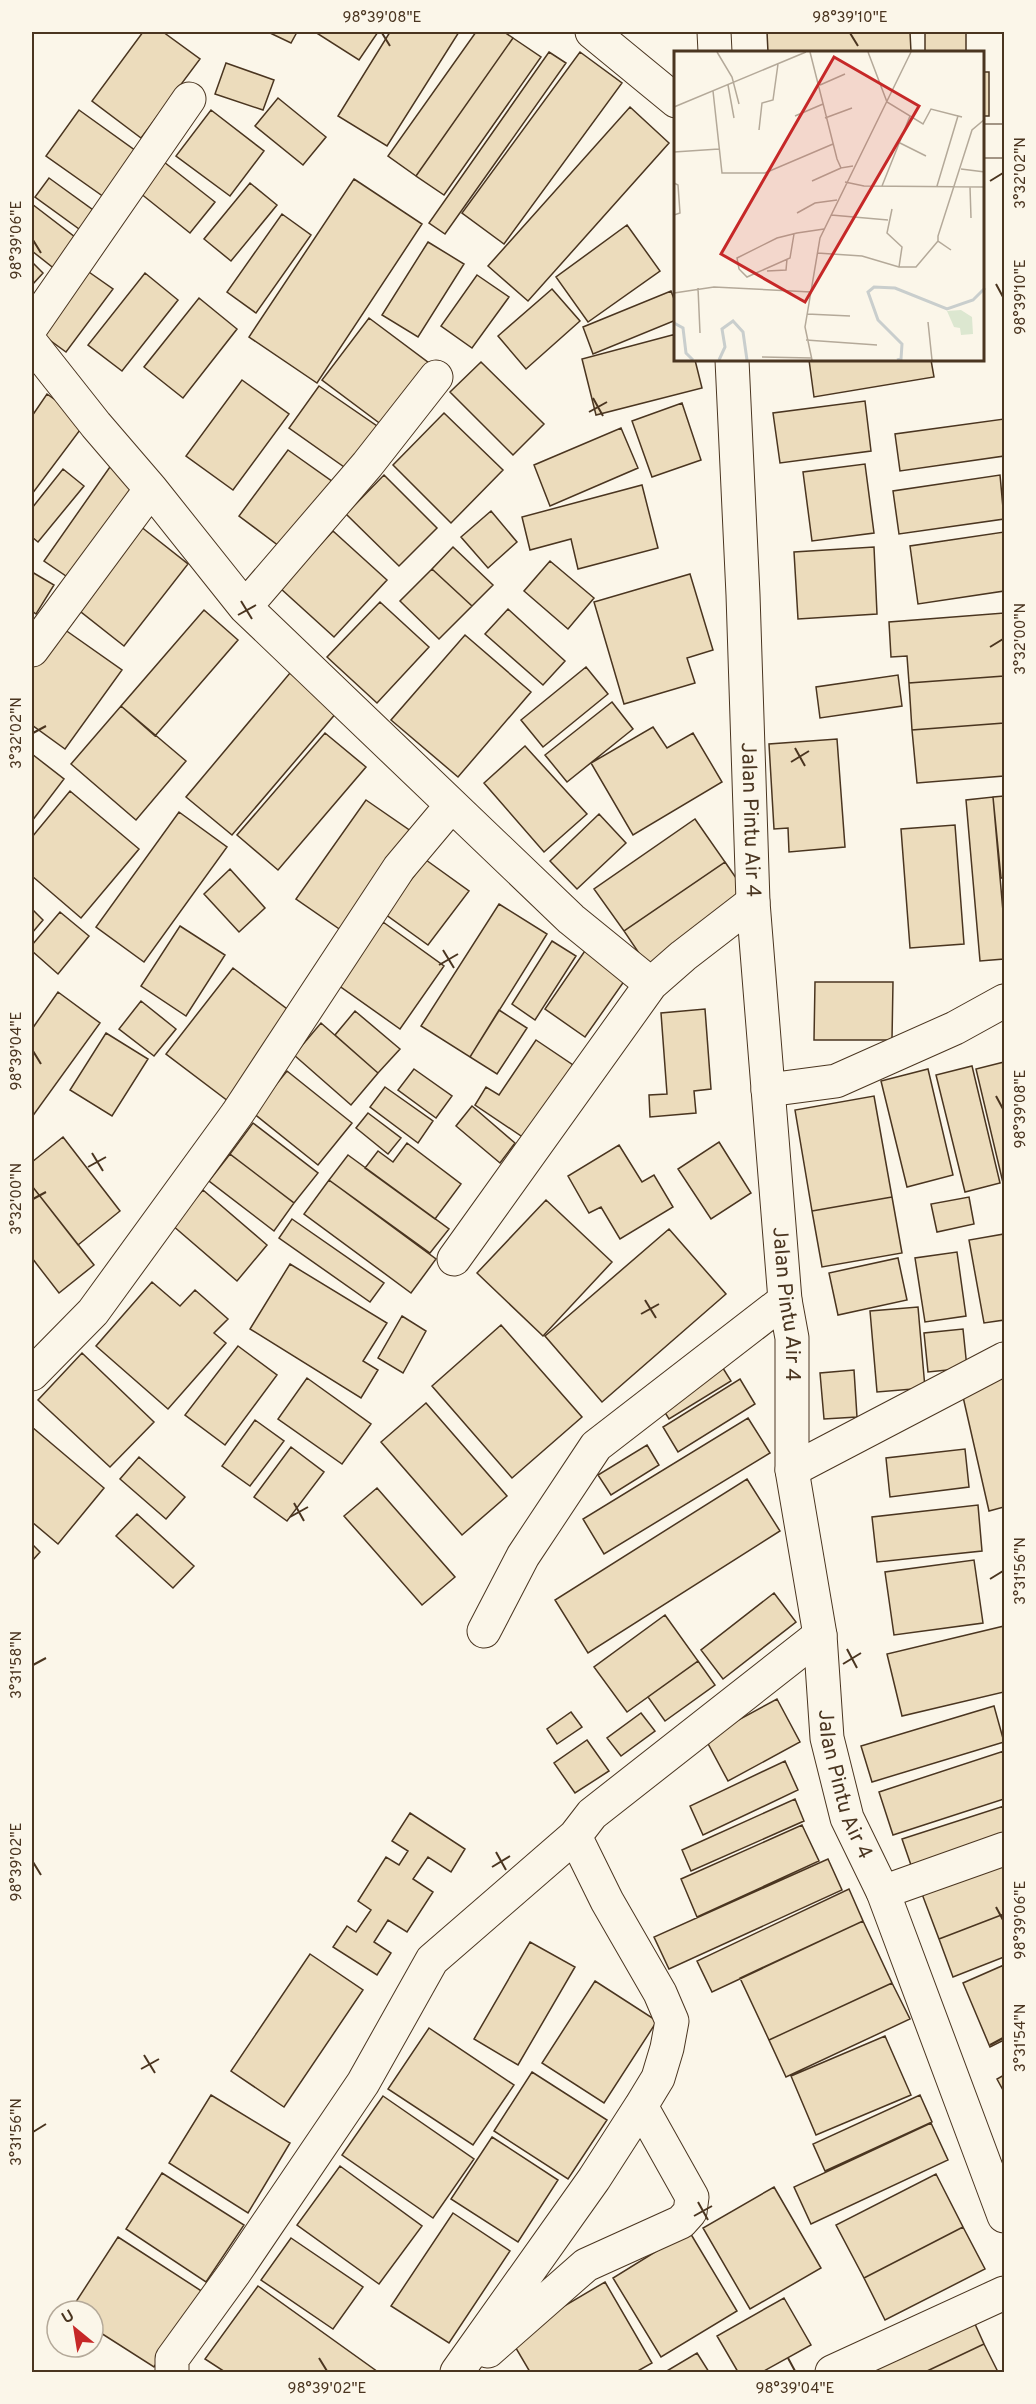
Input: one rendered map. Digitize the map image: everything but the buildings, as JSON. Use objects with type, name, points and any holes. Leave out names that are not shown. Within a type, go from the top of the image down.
[{"type":"street","points":[[592,32],[674,99]]},
{"type":"street","points":[[714,32],[715,51]]},
{"type":"street","points":[[32,326],[189,99]]},
{"type":"street","points":[[985,141],[1005,141]]},
{"type":"street","points":[[32,344],[245,608],[571,919],[651,984]]},
{"type":"street","name":"Jalan Pintu Air 4","points":[[732,362],[743,595],[753,902],[785,1300],[792,1338],[792,1470],[820,1635],[827,1738],[847,1818],[883,1892],[1005,2216]]},
{"type":"street","points":[[245,608],[367,465],[436,377]]},
{"type":"street","points":[[32,650],[151,489]]},
{"type":"street","points":[[32,1374],[93,1312],[237,1114],[399,868],[451,806]]},
{"type":"street","points":[[454,1259],[651,984],[753,902]]},
{"type":"street","points":[[768,1090],[836,1082],[955,1028],[1005,1001]]},
{"type":"street","points":[[484,1631],[523,1556],[596,1446],[785,1300]]},
{"type":"street","points":[[792,1470],[1005,1359]]},
{"type":"street","points":[[172,2373],[172,2359],[235,2272],[363,2083],[432,1960],[575,1836],[592,1814],[820,1635]]},
{"type":"street","points":[[458,2373],[594,2179],[641,2106],[658,2078],[667,2048],[672,2021],[660,1993],[607,1901],[575,1836]]},
{"type":"street","points":[[883,1892],[1005,1849]]},
{"type":"street","points":[[464,2373],[586,2265],[681,2222],[690,2212],[692,2197],[641,2106]]},
{"type":"street","points":[[832,2373],[1005,2293]]}]
